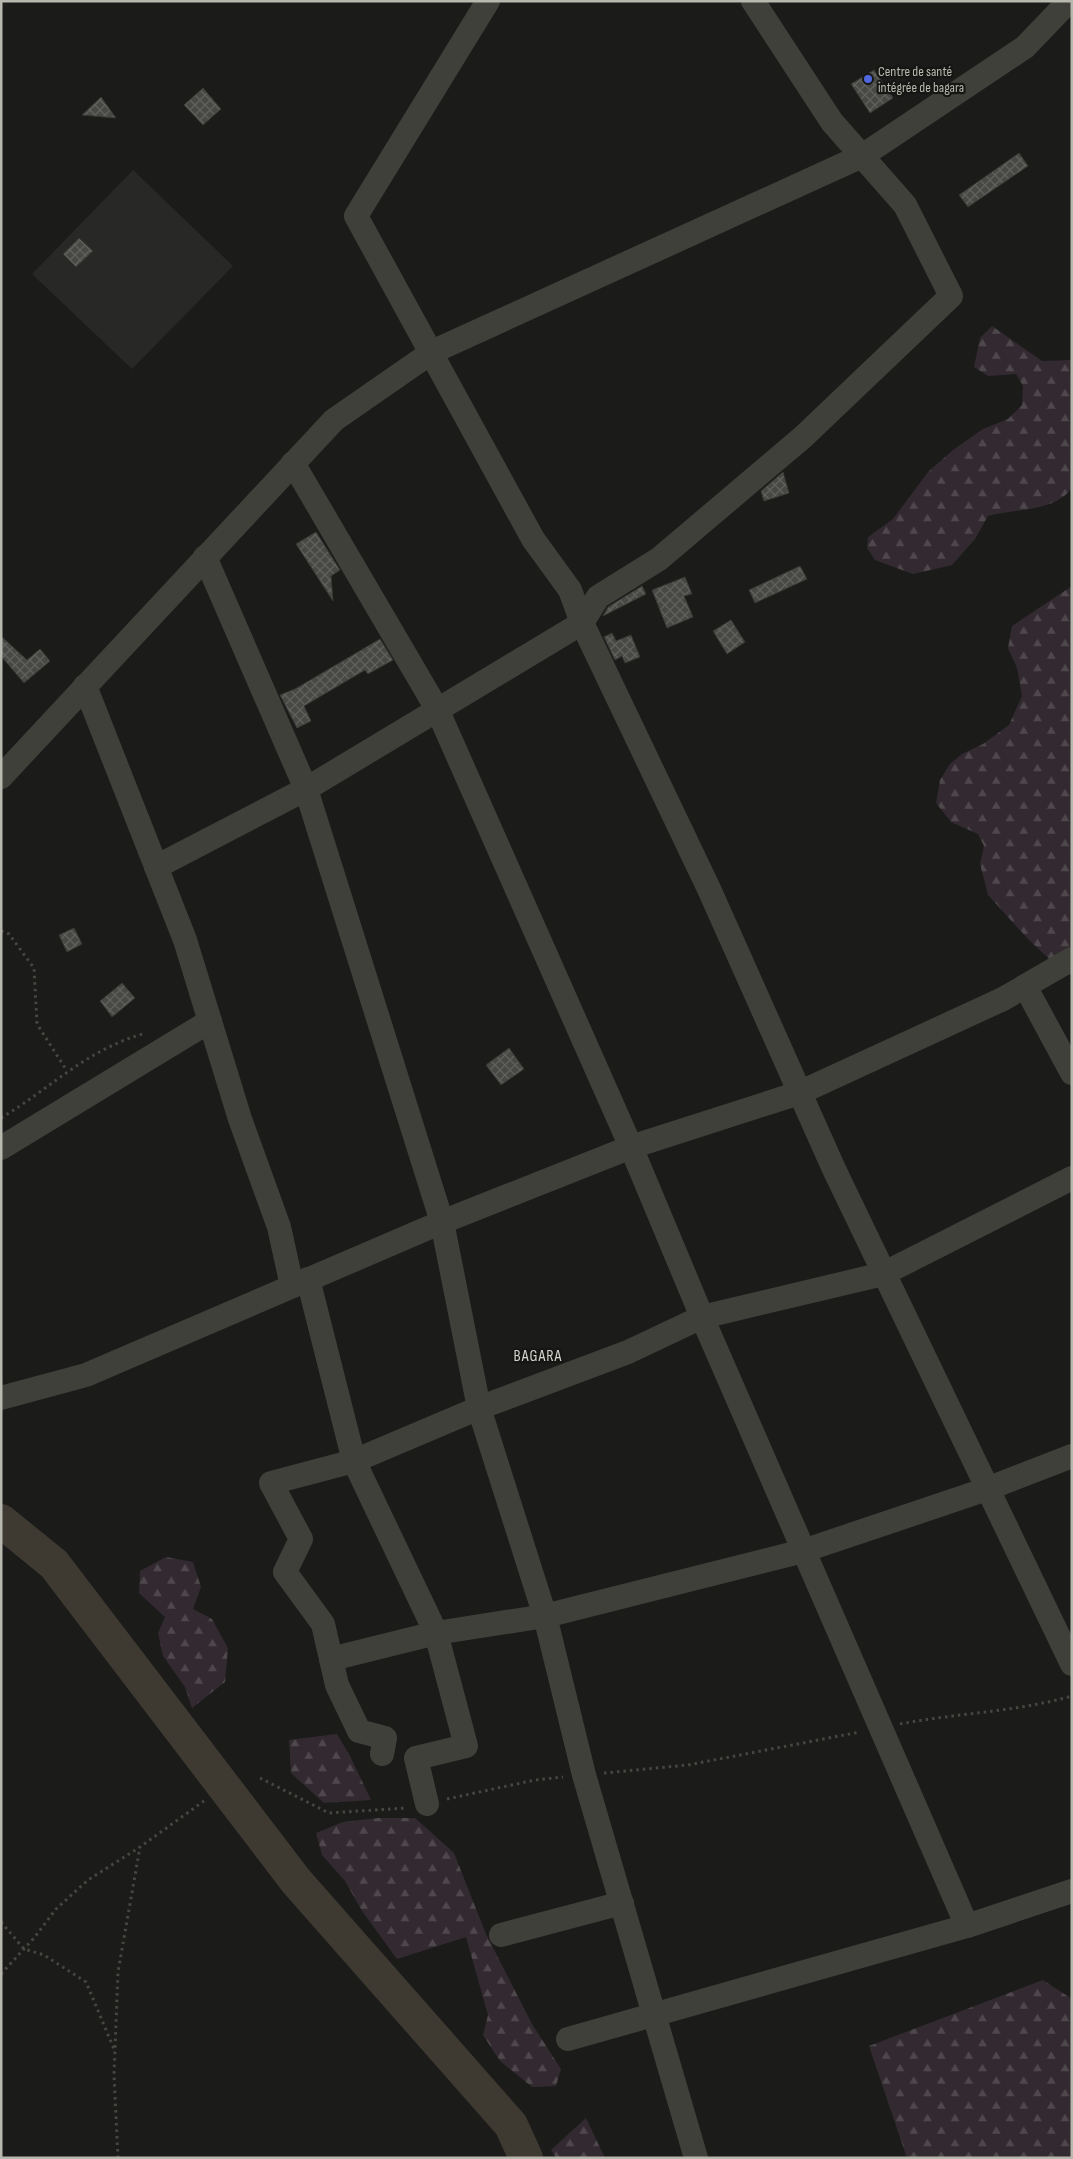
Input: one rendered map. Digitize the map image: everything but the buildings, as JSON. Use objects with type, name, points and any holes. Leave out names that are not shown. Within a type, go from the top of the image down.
[{"type":"street","points":[[488,1],[356,216],[533,539],[570,590],[582,623],[709,889],[799,1093],[883,1274],[1072,1664]]},
{"type":"street","points":[[156,867],[306,789],[582,623],[598,597],[659,560],[796,443],[951,296],[905,204],[832,122],[753,1]]},
{"type":"street","points":[[1,777],[204,557],[334,420],[432,352],[862,156],[1025,47],[1069,1]]},
{"type":"street","points":[[292,463],[437,709],[631,1147],[702,1317],[967,1926]]},
{"type":"street","points":[[204,557],[306,789],[442,1222],[479,1408],[545,1616],[584,1775],[696,2158]]},
{"type":"street","points":[[85,686],[186,940],[240,1118],[300,1283],[354,1461],[436,1633],[466,1746],[416,1758],[427,1804]]},
{"type":"street","points":[[1,1398],[86,1375],[442,1222],[631,1147],[799,1093],[1003,999],[1072,959]]},
{"type":"street","points":[[1026,986],[1072,1073]]},
{"type":"street","points":[[1,1148],[210,1022]]},
{"type":"street","points":[[382,1754],[385,1738],[359,1731],[337,1685],[323,1624],[285,1572],[301,1539],[271,1483],[354,1461],[479,1408],[628,1352],[702,1317],[883,1274],[1072,1178]]},
{"type":"street","points":[[331,1659],[436,1633],[545,1616],[803,1551],[987,1489],[1072,1456]]},
{"type":"street","points":[[568,2039],[967,1926],[1072,1890]]},
{"type":"street","points":[[500,1935],[622,1903]]},
{"type":"path","points":[[1,931],[9,934],[34,968],[37,1024],[67,1071]]},
{"type":"path","points":[[1,1118],[67,1071],[122,1040],[148,1033]]},
{"type":"path","points":[[260,1778],[329,1813],[402,1809],[535,1780],[688,1764],[942,1716],[1040,1705],[1072,1696]]},
{"type":"path","points":[[1,1974],[24,1950],[56,1909],[88,1880],[204,1801]]},
{"type":"path","points":[[118,2158],[115,2052],[118,1972],[140,1846]]},
{"type":"path","points":[[1,1922],[24,1950],[44,1955],[86,1982],[115,2052]]},
{"type":"shaded area","points":[[133,170],[233,266],[132,369],[32,274]]},
{"type":"green space","points":[[992,326],[1042,361],[1072,360],[1072,488],[1055,502],[1044,506],[988,516],[975,539],[952,565],[913,574],[875,560],[867,548],[868,537],[893,519],[928,472],[953,450],[983,429],[1008,419],[1022,405],[1023,386],[1016,374],[988,376],[974,367],[980,338]]},
{"type":"green space","points":[[1072,586],[1072,975],[1070,975],[1027,938],[988,895],[980,864],[984,846],[978,834],[951,822],[936,803],[940,780],[950,764],[962,754],[983,744],[1009,725],[1022,696],[1017,668],[1008,648],[1012,626]]},
{"type":"green space","points":[[166,1557],[193,1562],[201,1587],[193,1609],[212,1619],[228,1648],[225,1682],[192,1708],[185,1687],[163,1656],[158,1633],[165,1617],[139,1593],[140,1571]]},
{"type":"green space","points":[[337,1734],[371,1800],[324,1803],[291,1773],[289,1740]]},
{"type":"green space","points":[[378,1818],[415,1818],[454,1853],[486,1934],[532,2024],[561,2069],[556,2086],[532,2087],[500,2061],[483,2035],[488,2015],[466,1937],[397,1959],[362,1911],[345,1881],[322,1855],[316,1833],[343,1822]]},
{"type":"green space","points":[[1043,1980],[1072,1999],[1072,2158],[907,2158],[869,2046]]},
{"type":"green space","points":[[586,2118],[605,2158],[556,2158],[551,2150]]},
{"type":"waterway","points":[[1,1521],[54,1564],[296,1881],[511,2125],[526,2158]]},
{"type":"place","name":"Centre de santé intégrée de bagara","points":[[868,79]]},
{"type":"district","name":"BAGARA","points":[[538,1355]]}]
